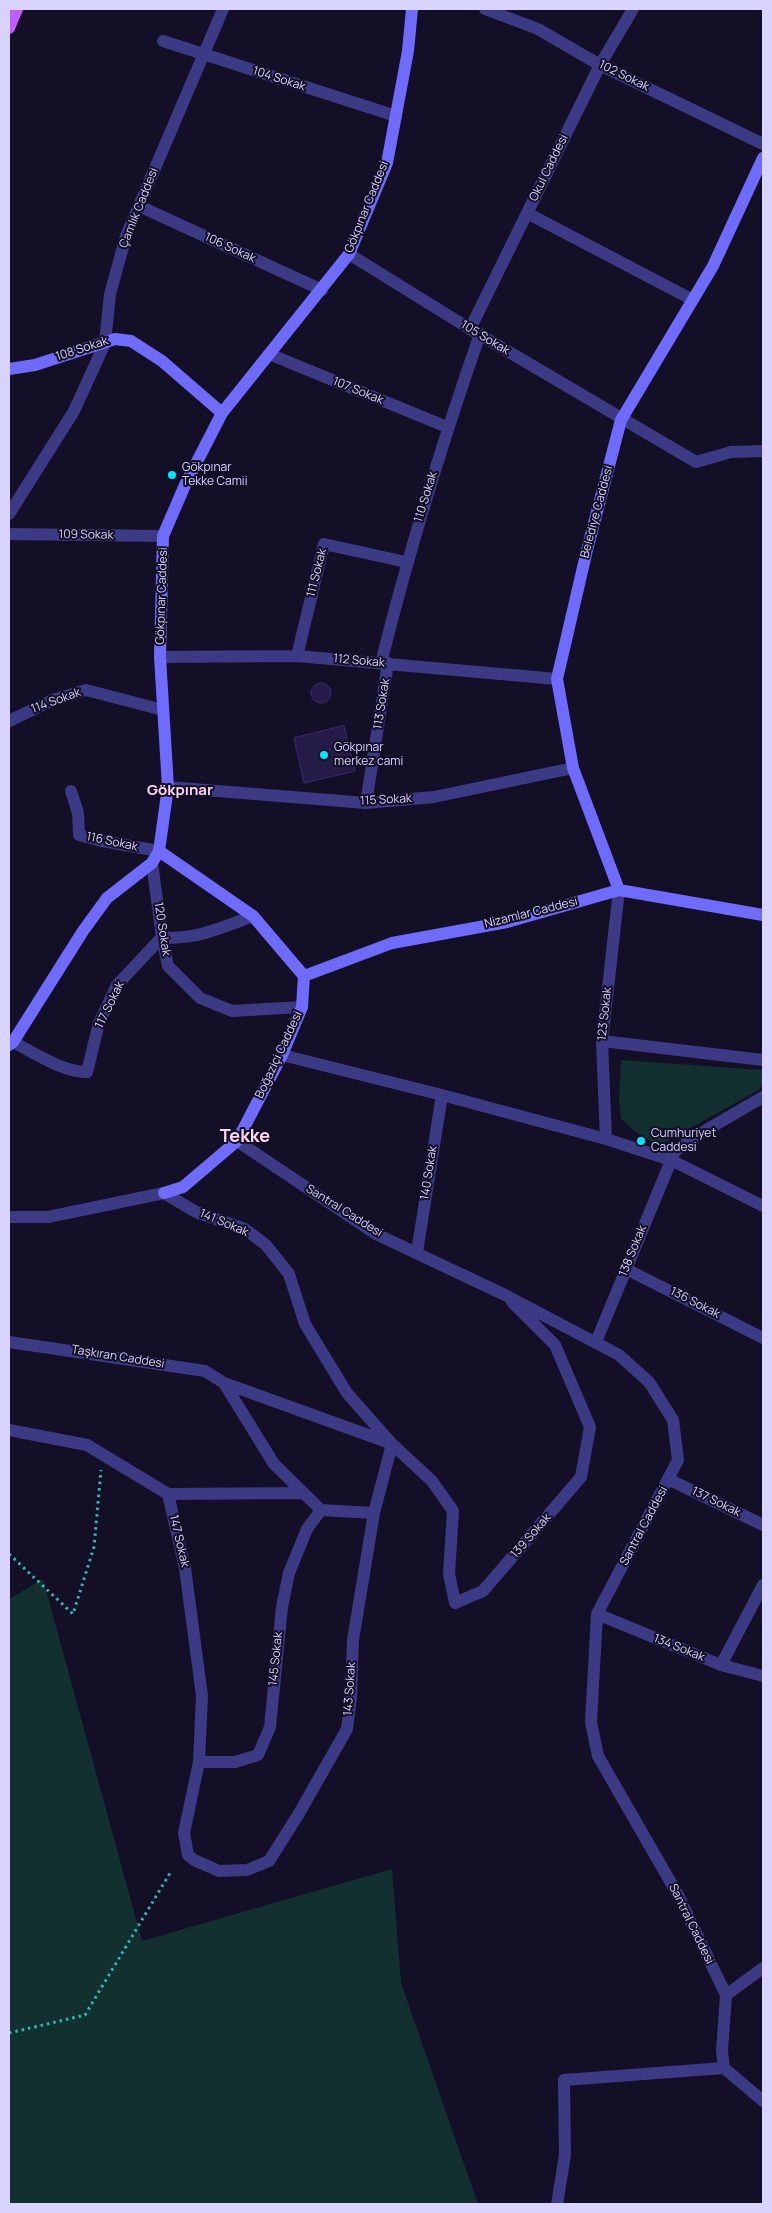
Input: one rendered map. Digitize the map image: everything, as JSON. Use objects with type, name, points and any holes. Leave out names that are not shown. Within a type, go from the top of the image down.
[{"type":"main road","points":[[9,28],[18,9]]},
{"type":"street","name":"Çamlık Caddesi","points":[[9,514],[74,411],[105,343],[110,294],[126,236],[223,9]]},
{"type":"street","name":"Gökpınar Caddesi","points":[[11,1044],[83,931],[107,898],[152,863],[159,851],[168,787],[160,657],[163,536],[185,485],[222,413],[349,254],[387,163],[408,51],[412,9]]},
{"type":"street","name":"102 Sokak","points":[[485,9],[538,29],[600,65],[763,144]]},
{"type":"street","name":"Okul Caddesi","points":[[475,332],[527,213],[600,65],[633,9]]},
{"type":"street","name":"104 Sokak","points":[[163,41],[396,116]]},
{"type":"street","name":"Belediye Caddesi","points":[[619,890],[572,768],[557,679],[587,550],[621,420],[713,266],[763,158]]},
{"type":"street","name":"106 Sokak","points":[[139,206],[322,290]]},
{"type":"street","points":[[527,213],[693,300]]},
{"type":"street","name":"105 Sokak","points":[[349,254],[621,420],[696,462],[731,452],[763,451]]},
{"type":"street","name":"110 Sokak","points":[[384,663],[406,562],[475,332]]},
{"type":"street","name":"108 Sokak","points":[[9,369],[35,365],[105,343],[114,338],[131,341],[162,361],[222,413]]},
{"type":"street","name":"107 Sokak","points":[[269,354],[447,427]]},
{"type":"street","name":"109 Sokak","points":[[9,534],[163,536]]},
{"type":"street","name":"111 Sokak","points":[[297,656],[324,544],[406,562]]},
{"type":"street","name":"112 Sokak","points":[[160,657],[297,656],[557,679]]},
{"type":"street","name":"113 Sokak","points":[[366,803],[384,663]]},
{"type":"street","name":"114 Sokak","points":[[9,720],[53,700],[86,690],[163,710]]},
{"type":"street","name":"115 Sokak","points":[[168,787],[366,803],[434,797],[572,768]]},
{"type":"street","name":"116 Sokak","points":[[71,791],[78,813],[80,835],[102,841],[159,851]]},
{"type":"street","points":[[159,851],[253,916],[304,976]]},
{"type":"street","name":"120 Sokak","points":[[152,863],[168,966],[200,998],[232,1011],[302,1007]]},
{"type":"street","name":"Nizamlar Caddesi","points":[[304,976],[392,943],[507,922],[619,890],[763,915]]},
{"type":"street","name":"123 Sokak","points":[[606,1139],[602,1041],[619,890]]},
{"type":"street","points":[[162,937],[178,939],[215,930],[253,916]]},
{"type":"street","name":"117 Sokak","points":[[11,1044],[78,1072],[86,1072],[99,1022],[117,985],[162,937]]},
{"type":"street","name":"Boğaziçi Caddesi","points":[[164,1193],[184,1187],[237,1141],[282,1055],[302,1007],[304,976]]},
{"type":"street","points":[[602,1041],[763,1060]]},
{"type":"street","points":[[282,1055],[606,1139],[671,1160],[763,1206]]},
{"type":"street","name":"140 Sokak","points":[[417,1252],[442,1095]]},
{"type":"street","points":[[671,1160],[675,1151],[696,1136],[763,1097]]},
{"type":"street","name":"Santral Caddesi","points":[[237,1141],[376,1234],[505,1295],[619,1355],[648,1382],[673,1420],[678,1460],[597,1614],[591,1722],[598,1756],[678,1895],[726,1995],[722,2051],[724,2068]]},
{"type":"street","name":"138 Sokak","points":[[596,1342],[671,1160]]},
{"type":"street","points":[[9,1217],[48,1217],[164,1193]]},
{"type":"street","name":"141 Sokak","points":[[164,1193],[196,1212],[245,1229],[266,1245],[289,1274],[306,1324],[347,1393],[392,1444]]},
{"type":"street","name":"136 Sokak","points":[[626,1269],[763,1338]]},
{"type":"street","name":"139 Sokak","points":[[392,1444],[432,1481],[453,1511],[449,1574],[455,1604],[483,1591],[581,1477],[590,1427],[555,1345],[505,1295]]},
{"type":"street","name":"Taşkıran Caddesi","points":[[9,1342],[205,1371],[224,1383],[392,1444]]},
{"type":"street","points":[[224,1383],[274,1464],[321,1510],[374,1513]]},
{"type":"street","points":[[9,1430],[87,1445],[168,1494],[302,1493]]},
{"type":"street","name":"143 Sokak","points":[[188,1855],[194,1860],[219,1871],[247,1870],[269,1861],[298,1815],[347,1729],[351,1697],[353,1640],[374,1513],[392,1444]]},
{"type":"street","name":"137 Sokak","points":[[668,1479],[763,1525]]},
{"type":"street","name":"147 Sokak","points":[[168,1494],[185,1568],[202,1696],[199,1762],[184,1833],[188,1855]]},
{"type":"street","name":"145 Sokak","points":[[199,1762],[235,1762],[258,1755],[270,1727],[282,1607],[289,1573],[307,1529],[321,1510]]},
{"type":"street","points":[[721,1665],[763,1585]]},
{"type":"street","name":"134 Sokak","points":[[597,1614],[721,1665],[763,1676]]},
{"type":"street","points":[[726,1995],[763,1968]]},
{"type":"street","points":[[557,2204],[565,2156],[564,2080],[724,2068],[763,2101]]},
{"type":"path","points":[[9,1554],[73,1614],[94,1547],[103,1454]]},
{"type":"path","points":[[9,2032],[85,2015],[170,1873]]},
{"type":"green space","points":[[621,1060],[763,1070],[763,1081],[760,1089],[659,1146],[636,1132],[621,1119],[619,1101]]},
{"type":"green space","points":[[43,1579],[142,1941],[392,1869],[401,1983],[478,2204],[9,2204],[9,1599]]},
{"type":"building","points":[[321,683],[328,686],[331,693],[328,700],[321,703],[314,700],[311,693],[314,686]]},
{"type":"building","name":"Gökpınar merkez cami","points":[[344,726],[355,771],[304,783],[294,738]]},
{"type":"place","name":"Gökpınar Tekke Camii","points":[[172,475]]},
{"type":"place","name":"Gökpınar merkez cami","points":[[324,755]]},
{"type":"place","name":"Cumhuriyet Caddesi","points":[[641,1141]]},
{"type":"district","name":"Gökpınar","points":[[180,791]]},
{"type":"district","name":"Tekke","points":[[245,1137]]}]
